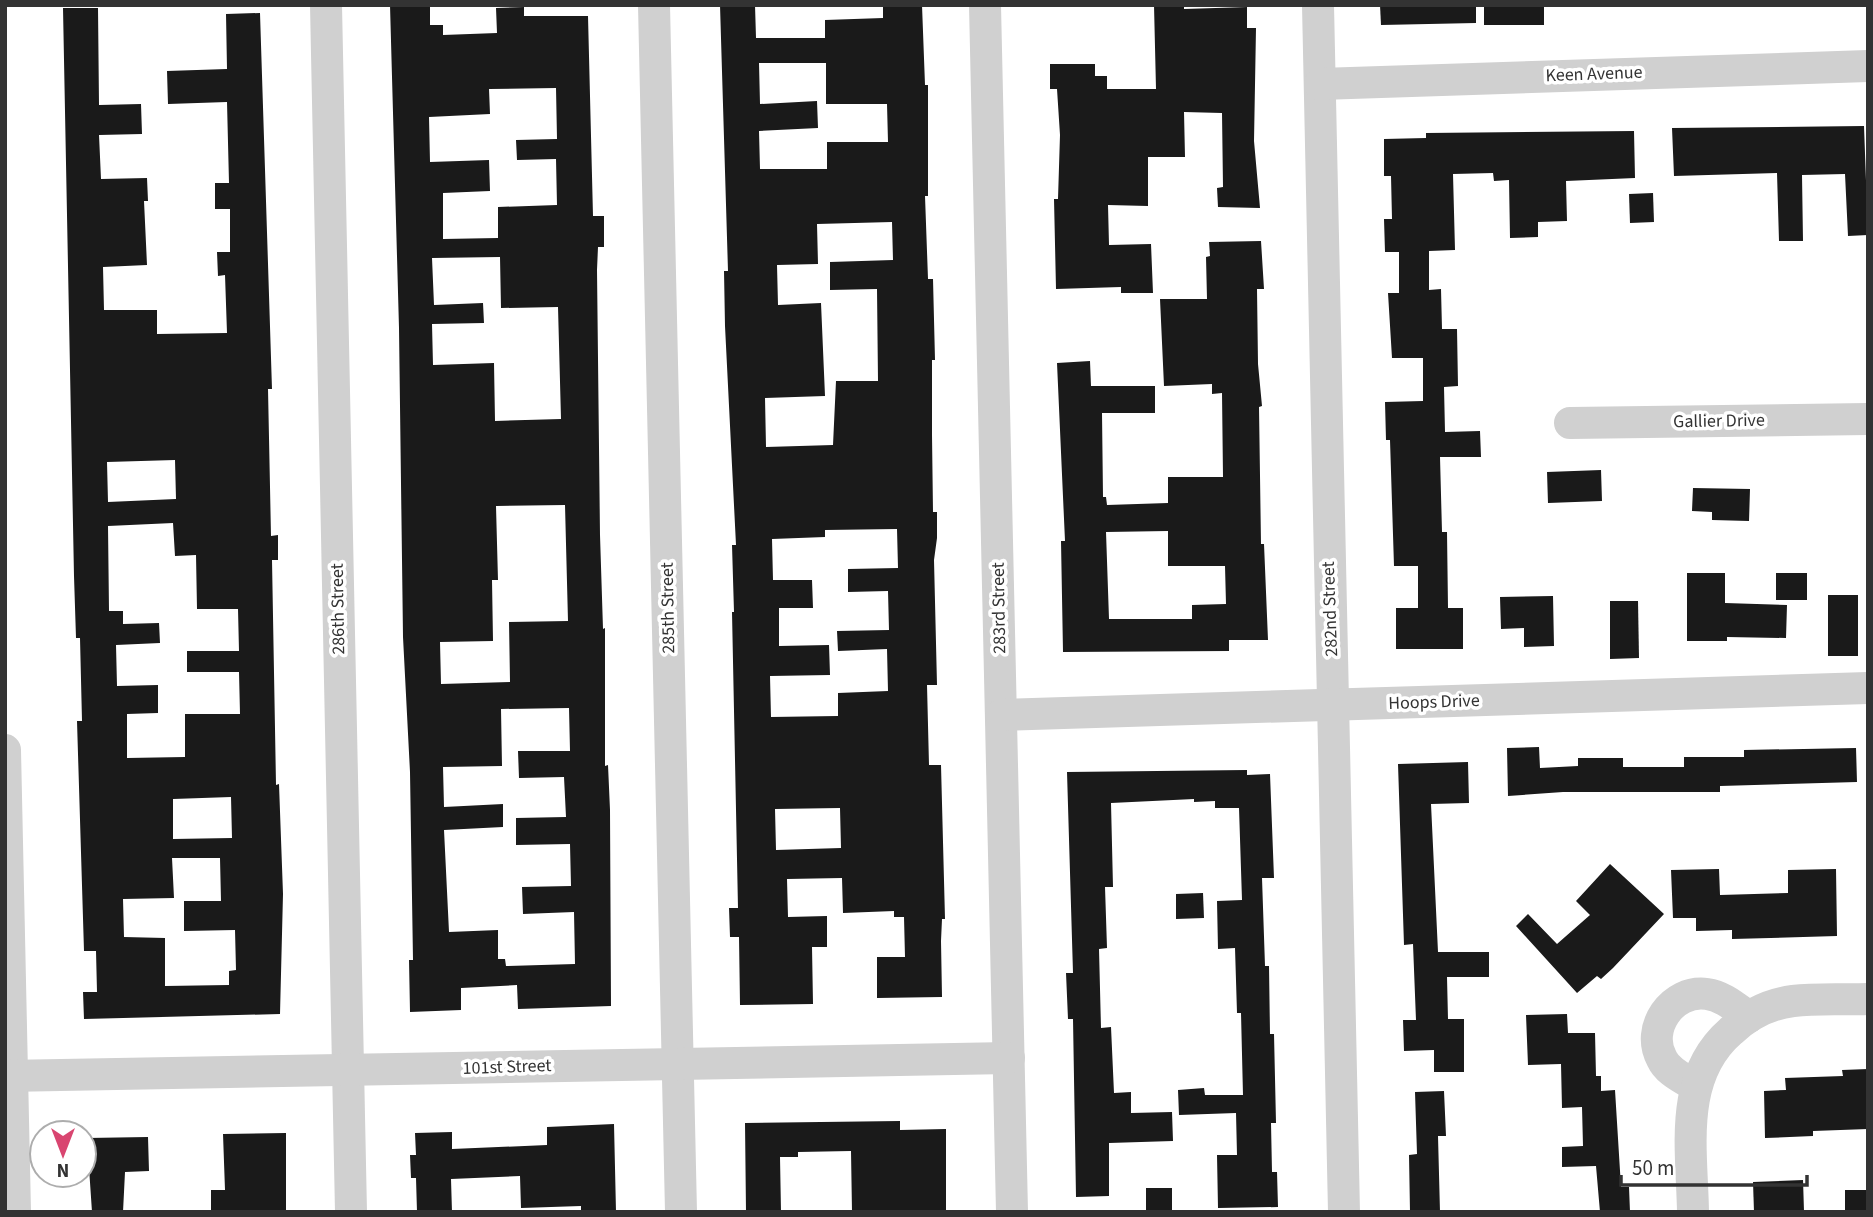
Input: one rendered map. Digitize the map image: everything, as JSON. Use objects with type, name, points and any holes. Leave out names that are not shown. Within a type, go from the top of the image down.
[{"type":"street","name":"286th Street","points":[[326,5],[351,1212]]},
{"type":"street","name":"285th Street","points":[[654,5],[681,1212]]},
{"type":"street","name":"283rd Street","points":[[985,5],[1012,1212]]},
{"type":"street","name":"282nd Street","points":[[1318,5],[1344,1212]]},
{"type":"street","name":"Keen Avenue","points":[[1320,84],[1868,66]]},
{"type":"street","name":"Gallier Drive","points":[[1570,423],[1868,419]]},
{"type":"street","name":"Hoops Drive","points":[[1001,715],[1868,688]]},
{"type":"street","points":[[5,750],[9,1077],[15,1212]]},
{"type":"street","points":[[1695,1086],[1662,1061],[1656,1040],[1657,1026],[1663,1014],[1678,1000],[1706,994],[1722,999],[1749,1017]]},
{"type":"street","points":[[1693,1212],[1691,1112],[1695,1086],[1705,1061],[1719,1041],[1749,1017],[1766,1008],[1792,1001],[1868,999]]},
{"type":"street","name":"101st Street","points":[[9,1077],[678,1062],[1009,1058]]},
{"type":"building","points":[[390,5],[430,5],[430,25],[443,25],[443,35],[497,33],[496,8],[524,7],[524,16],[588,16],[593,216],[604,216],[604,247],[598,247],[597,270],[600,535],[603,629],[605,628],[605,766],[608,765],[610,810],[611,1006],[518,1009],[517,985],[461,988],[461,1010],[410,1012],[409,960],[413,960],[410,772],[403,637],[399,328]],"holes":[[[556,88],[557,139],[516,140],[517,160],[556,159],[557,205],[498,207],[498,238],[443,239],[443,193],[490,191],[489,160],[430,162],[429,117],[490,114],[489,89]],[[500,257],[501,308],[558,307],[561,419],[495,421],[494,363],[433,365],[432,324],[484,323],[483,303],[434,305],[432,258]],[[565,505],[568,621],[509,622],[510,682],[441,684],[440,642],[493,641],[492,580],[498,580],[496,506]],[[569,708],[570,751],[518,751],[519,778],[564,777],[566,817],[516,818],[516,845],[570,844],[571,886],[522,887],[523,914],[574,912],[575,964],[506,966],[505,959],[498,959],[498,930],[449,932],[444,830],[503,827],[503,804],[444,807],[443,767],[502,766],[501,709]]]},
{"type":"building","points":[[720,5],[755,5],[756,38],[825,38],[825,20],[883,18],[883,5],[922,5],[925,85],[928,85],[928,196],[925,196],[928,279],[933,279],[935,360],[932,360],[933,512],[937,512],[934,560],[937,685],[927,685],[929,765],[941,765],[945,919],[942,919],[941,941],[942,997],[877,998],[877,957],[905,957],[904,917],[894,917],[894,911],[843,913],[842,878],[787,879],[788,917],[827,916],[827,947],[812,947],[813,1004],[740,1005],[739,937],[730,937],[729,908],[738,908],[732,612],[732,545],[736,545],[724,271],[728,271]],"holes":[[[759,63],[826,63],[826,104],[887,104],[888,142],[827,142],[827,169],[760,169],[759,131],[818,128],[817,101],[760,104]],[[892,222],[893,260],[830,262],[830,290],[877,289],[878,381],[836,381],[833,445],[766,447],[765,398],[825,396],[821,303],[778,305],[777,265],[818,264],[817,224]],[[897,529],[898,568],[848,569],[848,592],[888,591],[889,630],[837,631],[838,651],[887,649],[888,691],[838,693],[838,716],[771,717],[770,676],[830,675],[829,645],[779,646],[779,608],[813,608],[812,580],[773,580],[772,539],[825,537],[825,530]],[[840,808],[841,848],[776,850],[775,809]]]},
{"type":"building","points":[[1154,5],[1184,5],[1184,9],[1247,7],[1247,28],[1256,28],[1254,141],[1260,208],[1218,207],[1217,188],[1223,187],[1222,113],[1184,112],[1185,157],[1148,157],[1148,206],[1108,205],[1109,245],[1151,244],[1153,293],[1121,293],[1121,287],[1056,289],[1054,199],[1058,199],[1060,135],[1057,89],[1050,89],[1050,64],[1095,64],[1095,76],[1107,76],[1107,89],[1156,89]]},
{"type":"building","points":[[1380,5],[1476,5],[1476,23],[1381,25]]},
{"type":"building","points":[[1484,5],[1544,5],[1544,25],[1484,25]]},
{"type":"building","points":[[63,8],[98,8],[99,105],[141,104],[142,134],[99,135],[101,179],[147,178],[148,201],[144,201],[147,265],[103,267],[104,310],[157,310],[157,334],[227,333],[225,275],[218,276],[217,252],[230,252],[230,209],[215,209],[215,183],[229,183],[227,102],[168,104],[167,71],[227,69],[226,14],[260,13],[272,389],[268,389],[271,536],[278,535],[278,560],[272,560],[276,785],[279,784],[283,894],[280,1014],[84,1019],[83,992],[97,992],[96,951],[84,951],[77,721],[82,721],[80,638],[76,638]],"holes":[[[175,460],[176,499],[108,502],[107,462]],[[173,523],[175,556],[196,555],[197,609],[238,609],[239,651],[187,651],[187,672],[239,672],[240,714],[185,714],[185,757],[127,758],[127,714],[158,713],[158,685],[117,686],[116,645],[160,643],[159,623],[123,624],[123,611],[109,611],[108,526]],[[231,797],[232,838],[173,839],[173,799]],[[172,858],[220,858],[221,901],[184,901],[184,931],[235,930],[236,970],[229,971],[229,985],[165,986],[165,938],[124,937],[123,899],[174,898]]]},
{"type":"building","points":[[1864,126],[1868,235],[1848,236],[1845,174],[1802,175],[1803,241],[1779,241],[1777,173],[1674,176],[1672,128]]},
{"type":"building","points":[[1634,131],[1635,178],[1566,181],[1567,221],[1538,222],[1538,237],[1510,238],[1509,180],[1494,181],[1493,173],[1453,174],[1455,250],[1429,251],[1429,290],[1441,289],[1442,329],[1457,329],[1458,386],[1444,387],[1445,432],[1480,431],[1481,457],[1440,457],[1442,532],[1447,532],[1448,608],[1463,608],[1463,649],[1396,649],[1396,608],[1418,608],[1418,566],[1394,566],[1390,440],[1386,440],[1385,402],[1423,401],[1423,358],[1392,358],[1388,293],[1399,293],[1399,252],[1385,252],[1384,219],[1392,219],[1391,176],[1384,176],[1384,139],[1426,138],[1426,133]]},
{"type":"building","points":[[1653,193],[1654,222],[1630,223],[1629,194]]},
{"type":"building","points":[[1261,241],[1264,289],[1257,289],[1258,364],[1262,406],[1259,407],[1261,544],[1264,544],[1268,640],[1229,640],[1229,651],[1063,652],[1061,541],[1065,541],[1057,363],[1090,361],[1091,386],[1155,386],[1155,413],[1102,413],[1103,497],[1106,497],[1107,505],[1168,503],[1168,477],[1223,477],[1222,393],[1212,394],[1212,384],[1164,386],[1160,299],[1207,299],[1206,257],[1210,256],[1209,242]],"holes":[[[1168,531],[1168,566],[1225,566],[1226,604],[1192,605],[1192,619],[1109,619],[1106,532]]]},
{"type":"building","points":[[1601,470],[1602,501],[1548,503],[1547,472]]},
{"type":"building","points":[[1693,488],[1750,489],[1749,521],[1712,520],[1712,512],[1692,511]]},
{"type":"building","points":[[1687,573],[1725,573],[1725,603],[1787,605],[1786,638],[1727,637],[1727,641],[1687,641]]},
{"type":"building","points":[[1776,573],[1807,573],[1807,600],[1776,600]]},
{"type":"building","points":[[1828,595],[1858,595],[1858,656],[1828,656]]},
{"type":"building","points":[[1553,596],[1554,646],[1524,647],[1524,628],[1501,629],[1500,597]]},
{"type":"building","points":[[1610,601],[1638,601],[1639,658],[1610,659]]},
{"type":"building","points":[[1539,747],[1540,768],[1578,766],[1578,758],[1623,758],[1623,767],[1684,767],[1684,757],[1744,757],[1744,750],[1856,748],[1857,782],[1720,786],[1720,792],[1563,792],[1508,796],[1507,748]]},
{"type":"building","points":[[1468,762],[1469,803],[1431,804],[1438,952],[1489,952],[1489,977],[1447,977],[1448,1019],[1464,1019],[1464,1072],[1434,1072],[1434,1050],[1404,1051],[1403,1020],[1416,1020],[1413,944],[1404,945],[1398,764]]},
{"type":"building","points":[[1247,770],[1247,775],[1270,774],[1274,878],[1262,878],[1265,966],[1269,966],[1270,1034],[1274,1034],[1276,1123],[1271,1123],[1272,1172],[1277,1172],[1278,1207],[1218,1208],[1217,1155],[1237,1155],[1236,1113],[1179,1115],[1178,1090],[1204,1088],[1205,1095],[1243,1095],[1241,1013],[1237,1013],[1235,948],[1218,949],[1217,901],[1242,900],[1239,808],[1215,808],[1215,801],[1194,802],[1194,799],[1111,803],[1113,887],[1105,887],[1107,948],[1099,949],[1101,1028],[1111,1027],[1114,1093],[1131,1092],[1131,1113],[1172,1112],[1173,1141],[1109,1143],[1109,1196],[1076,1197],[1073,1019],[1068,1019],[1066,973],[1073,973],[1067,772]]},
{"type":"building","points":[[1610,864],[1664,914],[1601,979],[1597,976],[1577,993],[1516,926],[1528,914],[1557,944],[1590,915],[1576,901]]},
{"type":"building","points":[[1719,869],[1720,895],[1788,893],[1788,870],[1836,869],[1837,936],[1732,939],[1732,930],[1696,931],[1696,918],[1673,918],[1671,870]]},
{"type":"building","points":[[1203,893],[1204,918],[1176,919],[1176,894]]},
{"type":"building","points":[[1567,1014],[1568,1033],[1595,1033],[1596,1076],[1601,1076],[1601,1091],[1615,1090],[1621,1187],[1629,1187],[1630,1212],[1600,1212],[1596,1166],[1562,1167],[1562,1147],[1583,1146],[1582,1107],[1562,1108],[1561,1064],[1528,1065],[1526,1015]]},
{"type":"building","points":[[1868,1069],[1868,1129],[1813,1131],[1813,1136],[1765,1138],[1764,1091],[1786,1090],[1785,1078],[1843,1076],[1842,1070]]},
{"type":"building","points":[[1444,1091],[1446,1136],[1438,1136],[1440,1212],[1410,1212],[1409,1155],[1417,1154],[1415,1092]]},
{"type":"building","points":[[900,1121],[900,1130],[946,1129],[946,1212],[852,1212],[851,1151],[798,1152],[798,1157],[780,1157],[781,1212],[746,1212],[745,1123]]},
{"type":"building","points":[[614,1124],[616,1212],[581,1212],[581,1206],[521,1208],[520,1176],[451,1179],[452,1212],[417,1212],[416,1178],[411,1178],[410,1155],[416,1155],[415,1133],[452,1132],[452,1149],[547,1145],[547,1127]]},
{"type":"building","points":[[286,1133],[286,1212],[211,1212],[211,1190],[225,1190],[223,1134]]},
{"type":"building","points":[[148,1137],[149,1171],[125,1172],[123,1212],[92,1212],[90,1189],[98,1189],[98,1138]]},
{"type":"building","points":[[1803,1180],[1804,1211],[1754,1212],[1753,1182]]},
{"type":"building","points":[[1146,1188],[1172,1188],[1172,1212],[1146,1212]]},
{"type":"building","points":[[1845,1190],[1868,1190],[1868,1212],[1845,1212]]}]
